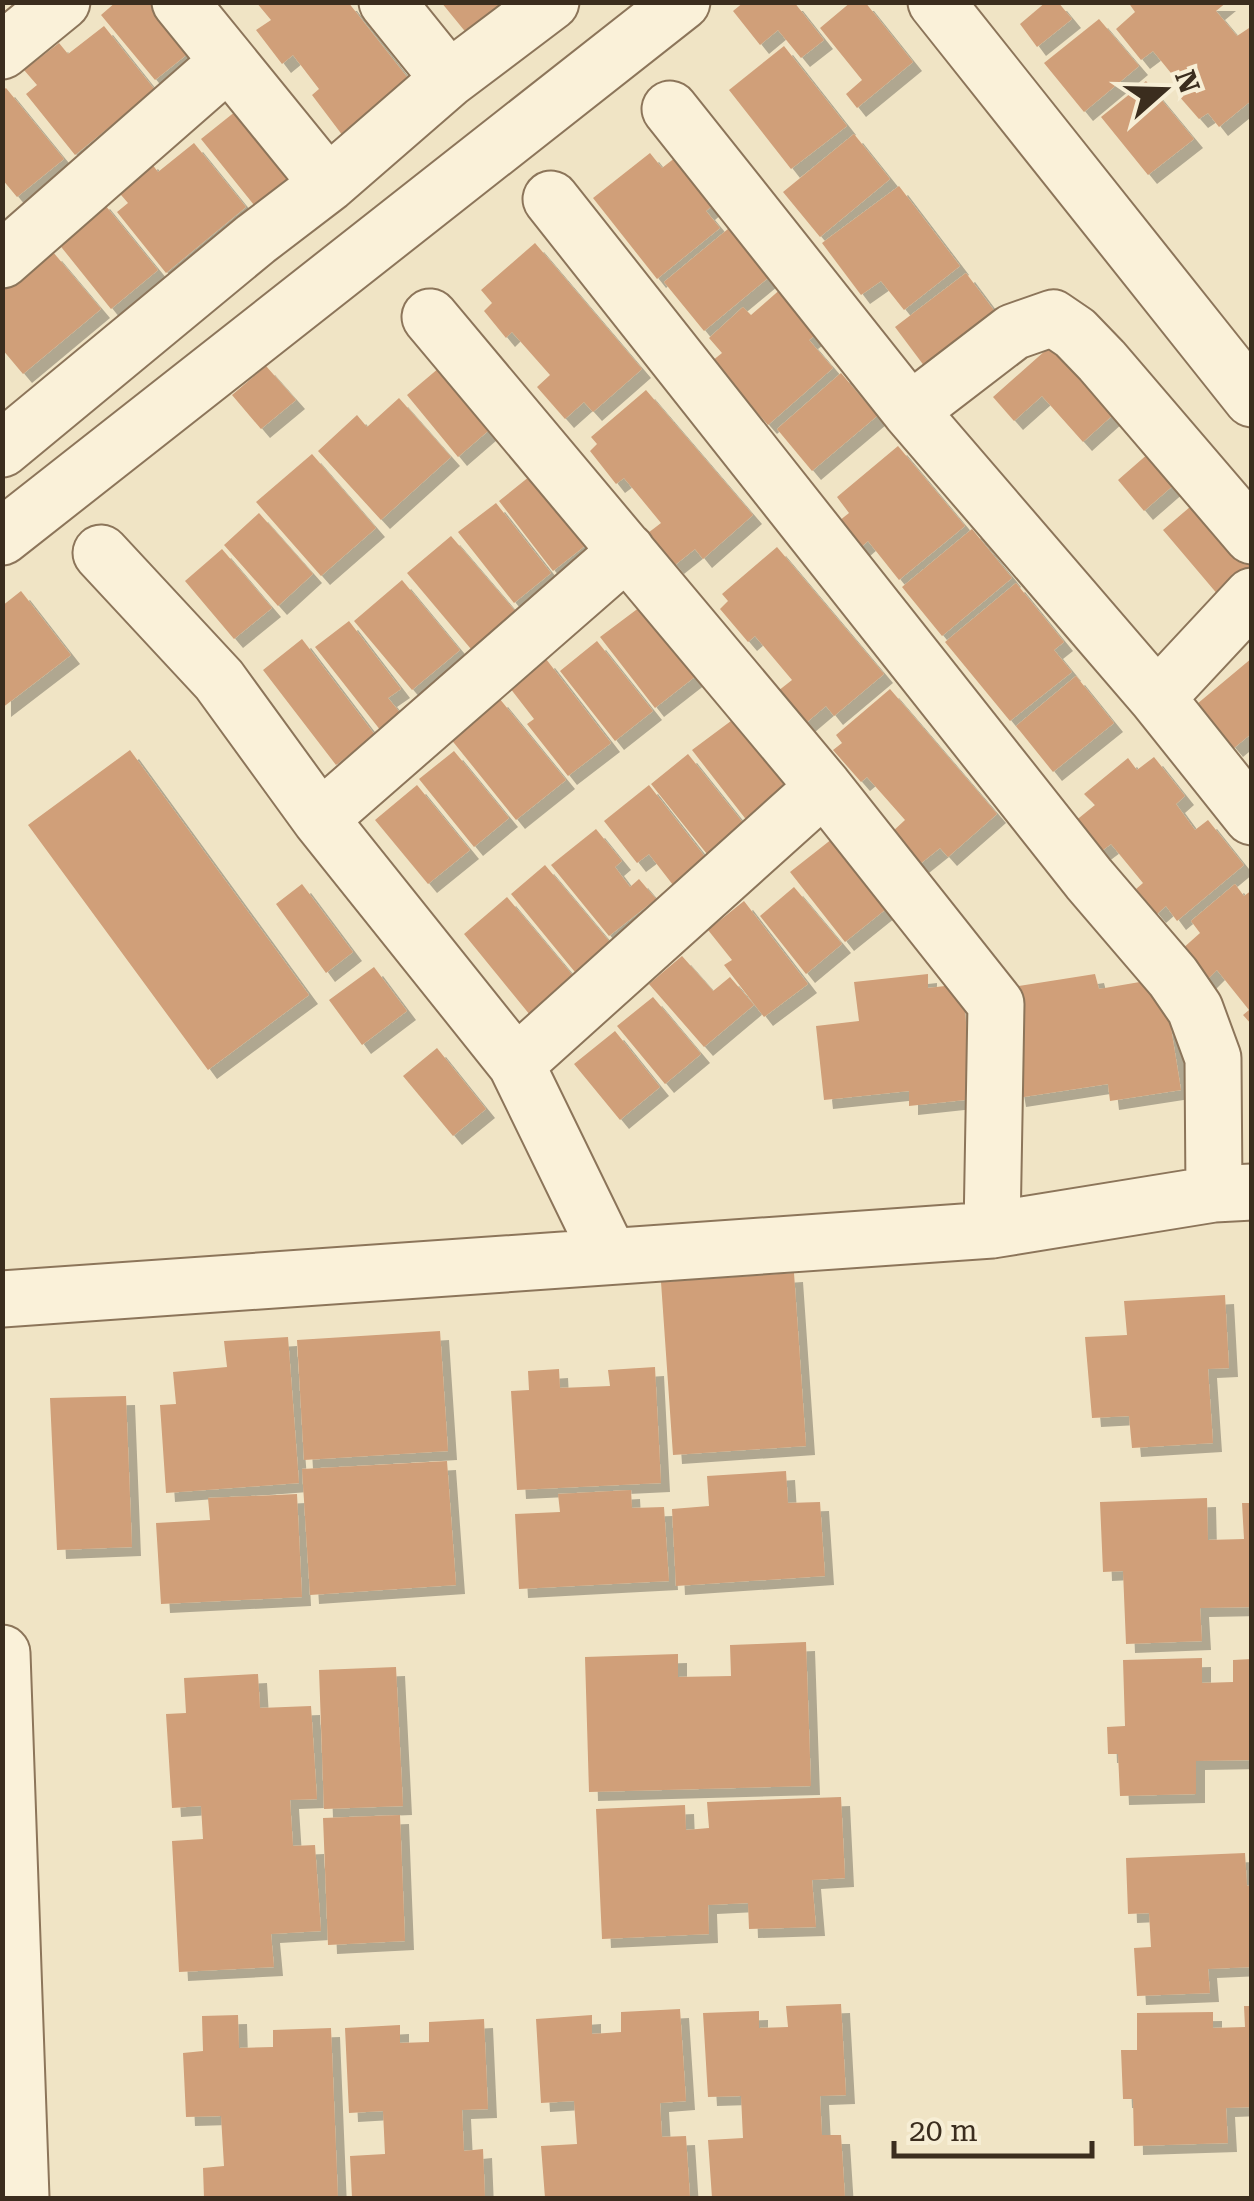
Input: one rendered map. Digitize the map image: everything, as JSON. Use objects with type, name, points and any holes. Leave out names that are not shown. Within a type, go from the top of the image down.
[{"type":"street","points":[[2,51],[62,2]]},
{"type":"street","points":[[180,2],[328,184]]},
{"type":"street","points":[[388,2],[450,79]]},
{"type":"street","points":[[11,426],[328,184],[450,79],[551,2]]},
{"type":"street","points":[[2,537],[682,2]]},
{"type":"street","points":[[936,2],[1252,399]]},
{"type":"street","points":[[2,260],[227,63]]},
{"type":"street","points":[[670,109],[910,411],[1157,698],[1252,817]]},
{"type":"street","points":[[2,1298],[992,1230],[1233,1193],[1213,1058],[1196,1009],[551,199]]},
{"type":"street","points":[[430,317],[824,786],[996,1004],[992,1230]]},
{"type":"street","points":[[910,411],[1013,332],[1053,318],[1075,333],[1102,361],[1252,536]]},
{"type":"street","points":[[320,819],[627,551]]},
{"type":"street","points":[[101,553],[219,680],[320,819],[516,1064],[608,1256]]},
{"type":"street","points":[[1157,698],[1252,596]]},
{"type":"street","points":[[516,1064],[824,786]]},
{"type":"street","points":[[2,1652],[21,2198]]},
{"type":"building","points":[[116,2],[158,2],[195,48],[155,80],[101,15]]},
{"type":"building","points":[[256,2],[348,2],[418,91],[343,136],[312,95],[319,89],[293,55],[282,64],[256,30],[271,20]]},
{"type":"building","points":[[441,2],[528,2],[477,46]]},
{"type":"building","points":[[744,2],[794,2],[824,40],[801,58],[778,30],[760,45],[733,11]]},
{"type":"building","points":[[851,2],[865,2],[913,62],[857,108],[846,94],[862,80],[820,28]]},
{"type":"building","points":[[1046,2],[1058,2],[1072,19],[1037,47],[1020,24]]},
{"type":"building","points":[[1128,2],[1227,2],[1216,11],[1237,36],[1252,26],[1252,100],[1219,127],[1208,113],[1199,119],[1178,95],[1184,89],[1153,51],[1141,60],[1116,29],[1135,12]]},
{"type":"building","points":[[1099,19],[1139,66],[1084,112],[1044,63]]},
{"type":"building","points":[[104,26],[155,90],[75,155],[26,94],[37,85],[24,70],[59,43],[68,54]]},
{"type":"building","points":[[784,46],[847,126],[791,169],[729,90]]},
{"type":"building","points":[[1146,81],[1194,139],[1148,175],[1101,117]]},
{"type":"building","points":[[6,88],[64,159],[17,197],[2,179],[2,91]]},
{"type":"building","points":[[241,107],[295,172],[254,205],[201,139]]},
{"type":"building","points":[[854,134],[890,179],[820,237],[783,192]]},
{"type":"building","points":[[194,143],[246,207],[166,273],[117,212],[128,203],[115,188],[149,160],[158,172]]},
{"type":"building","points":[[650,153],[662,168],[676,157],[714,204],[706,211],[720,228],[657,279],[593,198]]},
{"type":"building","points":[[899,186],[960,266],[904,310],[881,281],[861,295],[822,243]]},
{"type":"building","points":[[101,200],[158,270],[111,309],[54,238]]},
{"type":"building","points":[[734,224],[774,273],[704,331],[664,282]]},
{"type":"building","points":[[535,243],[642,369],[593,412],[584,402],[565,419],[537,387],[550,375],[512,332],[506,338],[484,311],[492,303],[481,290]]},
{"type":"building","points":[[53,252],[101,309],[23,374],[2,349],[2,276]]},
{"type":"building","points":[[966,273],[1002,321],[931,375],[895,327]]},
{"type":"building","points":[[783,287],[821,331],[809,340],[833,368],[768,425],[712,361],[722,353],[709,338],[743,307],[751,315]]},
{"type":"building","points":[[1064,334],[1125,404],[1083,442],[1042,396],[1014,421],[993,397]]},
{"type":"building","points":[[452,357],[503,418],[458,457],[407,395]]},
{"type":"building","points":[[266,366],[296,400],[261,429],[232,395]]},
{"type":"building","points":[[841,373],[877,416],[812,471],[777,429]]},
{"type":"building","points":[[646,390],[753,515],[703,559],[695,549],[675,565],[648,533],[661,523],[624,478],[616,484],[590,451],[597,444],[591,437]]},
{"type":"building","points":[[399,398],[451,457],[381,520],[318,451],[357,415],[367,427]]},
{"type":"building","points":[[898,446],[965,526],[899,580],[868,541],[860,548],[839,521],[849,513],[837,497]]},
{"type":"building","points":[[1157,446],[1184,476],[1144,511],[1118,480]]},
{"type":"building","points":[[312,454],[376,528],[321,576],[256,502]]},
{"type":"building","points":[[545,464],[600,534],[553,571],[499,501]]},
{"type":"building","points":[[1197,501],[1252,566],[1219,596],[1163,530]]},
{"type":"building","points":[[496,503],[551,573],[514,603],[458,532]]},
{"type":"building","points":[[259,513],[313,574],[278,606],[224,545]]},
{"type":"building","points":[[972,529],[1012,578],[942,636],[902,587]]},
{"type":"building","points":[[451,536],[521,618],[476,655],[407,573]]},
{"type":"building","points":[[777,547],[884,674],[834,716],[826,706],[806,723],[778,691],[792,680],[755,636],[748,642],[720,609],[728,601],[722,594]]},
{"type":"building","points":[[222,549],[272,608],[234,639],[185,581]]},
{"type":"building","points":[[402,580],[460,650],[412,690],[354,621]]},
{"type":"building","points":[[1016,583],[1064,642],[1054,650],[1072,672],[1010,721],[945,642]]},
{"type":"building","points":[[21,591],[71,655],[2,708],[2,606]]},
{"type":"building","points":[[648,601],[701,672],[655,708],[600,637]]},
{"type":"building","points":[[349,621],[401,689],[388,698],[402,715],[381,731],[315,647]]},
{"type":"building","points":[[302,639],[375,735],[336,765],[263,670]]},
{"type":"building","points":[[597,641],[653,711],[615,741],[560,671]]},
{"type":"building","points":[[1252,658],[1252,733],[1234,748],[1197,704]]},
{"type":"building","points":[[546,659],[611,743],[568,776],[527,724],[534,719],[510,688]]},
{"type":"building","points":[[1076,676],[1114,723],[1053,772],[1016,726]]},
{"type":"building","points":[[890,689],[997,814],[948,857],[940,848],[920,864],[892,832],[905,820],[867,777],[861,782],[833,750],[842,743],[836,735]]},
{"type":"building","points":[[499,698],[566,780],[516,820],[450,738]]},
{"type":"building","points":[[739,715],[794,785],[748,822],[692,750]]},
{"type":"building","points":[[130,750],[309,995],[208,1070],[28,825]]},
{"type":"building","points":[[454,751],[509,818],[474,847],[419,779]]},
{"type":"building","points":[[688,754],[744,824],[707,854],[651,784]]},
{"type":"building","points":[[1154,757],[1185,796],[1176,804],[1195,830],[1208,820],[1244,865],[1177,921],[1166,906],[1157,914],[1136,889],[1143,883],[1111,844],[1099,853],[1074,822],[1095,805],[1084,794],[1128,758],[1137,770]]},
{"type":"building","points":[[417,785],[470,850],[428,884],[375,820]]},
{"type":"building","points":[[649,785],[706,858],[673,885],[649,854],[637,863],[604,821]]},
{"type":"building","points":[[596,829],[622,861],[615,867],[630,887],[639,879],[656,899],[609,936],[551,865]]},
{"type":"building","points":[[837,835],[891,905],[845,942],[790,872]]},
{"type":"building","points":[[545,865],[614,947],[579,977],[511,894]]},
{"type":"building","points":[[302,884],[353,952],[326,973],[276,904]]},
{"type":"building","points":[[1235,884],[1244,896],[1252,890],[1252,1025],[1243,1015],[1249,1010],[1217,970],[1206,981],[1181,950],[1200,933],[1191,921]]},
{"type":"building","points":[[794,887],[842,944],[806,974],[760,916]]},
{"type":"building","points":[[507,897],[575,978],[530,1015],[464,934]]},
{"type":"building","points":[[744,901],[808,984],[764,1017],[724,965],[732,960],[708,930]]},
{"type":"building","points":[[682,956],[713,991],[730,977],[754,1005],[704,1047],[649,984]]},
{"type":"building","points":[[374,967],[407,1011],[362,1045],[329,1000]]},
{"type":"building","points":[[928,974],[928,988],[962,984],[974,1099],[909,1106],[909,1091],[824,1100],[816,1026],[859,1021],[854,982]]},
{"type":"building","points":[[1095,974],[1099,989],[1163,978],[1181,1090],[1110,1101],[1108,1084],[1017,1098],[999,989]]},
{"type":"building","points":[[653,997],[701,1054],[665,1084],[617,1026]]},
{"type":"building","points":[[615,1031],[660,1087],[620,1120],[574,1064]]},
{"type":"building","points":[[437,1048],[486,1109],[453,1136],[403,1076]]},
{"type":"building","points":[[794,1273],[806,1446],[673,1455],[661,1282]]},
{"type":"building","points":[[1225,1295],[1229,1368],[1208,1369],[1213,1443],[1132,1448],[1129,1416],[1092,1418],[1085,1337],[1127,1335],[1124,1301]]},
{"type":"building","points":[[440,1331],[448,1451],[304,1460],[297,1340]]},
{"type":"building","points":[[288,1337],[299,1483],[166,1493],[160,1405],[176,1404],[173,1372],[227,1367],[224,1341]]},
{"type":"building","points":[[655,1367],[661,1483],[517,1490],[511,1391],[529,1390],[528,1371],[559,1369],[560,1388],[610,1386],[608,1370]]},
{"type":"building","points":[[126,1396],[132,1547],[57,1550],[50,1398]]},
{"type":"building","points":[[447,1461],[456,1585],[310,1595],[302,1469]]},
{"type":"building","points":[[786,1471],[788,1503],[820,1502],[825,1576],[676,1586],[672,1509],[709,1506],[707,1476]]},
{"type":"building","points":[[631,1490],[632,1508],[664,1507],[669,1581],[519,1589],[515,1514],[560,1512],[558,1494]]},
{"type":"building","points":[[297,1494],[302,1597],[161,1604],[156,1523],[210,1520],[208,1498]]},
{"type":"building","points":[[1207,1498],[1208,1540],[1244,1539],[1242,1503],[1252,1503],[1252,1607],[1200,1608],[1202,1641],[1126,1644],[1123,1571],[1103,1572],[1100,1502]]},
{"type":"building","points":[[806,1642],[811,1786],[589,1792],[585,1657],[678,1654],[678,1677],[731,1676],[730,1645]]},
{"type":"building","points":[[1202,1658],[1202,1683],[1233,1682],[1233,1660],[1252,1659],[1252,1760],[1196,1761],[1196,1794],[1120,1796],[1118,1754],[1108,1754],[1107,1727],[1125,1726],[1123,1660]]},
{"type":"building","points":[[396,1667],[403,1806],[324,1809],[319,1670]]},
{"type":"building","points":[[258,1674],[260,1708],[311,1706],[317,1799],[290,1800],[293,1846],[315,1845],[321,1931],[271,1934],[274,1967],[179,1972],[172,1841],[203,1839],[201,1806],[172,1808],[166,1714],[186,1713],[184,1678]]},
{"type":"building","points":[[841,1797],[845,1878],[812,1880],[816,1927],[749,1929],[748,1903],[708,1905],[709,1934],[602,1939],[596,1809],[685,1805],[686,1830],[709,1828],[707,1802]]},
{"type":"building","points":[[400,1815],[405,1941],[328,1945],[323,1818]]},
{"type":"building","points":[[1245,1853],[1247,1886],[1252,1885],[1252,1967],[1208,1969],[1210,1993],[1137,1996],[1134,1948],[1151,1947],[1149,1913],[1128,1914],[1126,1858]]},
{"type":"building","points":[[841,2004],[846,2095],[820,2096],[822,2135],[841,2135],[845,2198],[712,2198],[708,2140],[743,2138],[741,2096],[708,2097],[703,2013],[759,2011],[759,2028],[788,2027],[786,2006]]},
{"type":"building","points":[[1244,2006],[1252,2006],[1252,2107],[1226,2108],[1228,2143],[1134,2146],[1133,2099],[1123,2099],[1121,2050],[1137,2050],[1137,2013],[1213,2012],[1213,2028],[1245,2027]]},
{"type":"building","points":[[680,2009],[686,2101],[660,2103],[662,2137],[686,2136],[690,2198],[545,2198],[541,2146],[577,2144],[574,2101],[541,2103],[536,2019],[592,2015],[592,2034],[621,2032],[621,2012]]},
{"type":"building","points":[[238,2015],[239,2048],[273,2047],[273,2030],[331,2028],[338,2198],[204,2198],[203,2168],[224,2166],[221,2116],[186,2117],[183,2053],[203,2051],[202,2016]]},
{"type":"building","points":[[484,2019],[488,2109],[462,2110],[464,2151],[483,2149],[485,2198],[352,2198],[350,2156],[385,2154],[383,2111],[349,2113],[345,2028],[400,2025],[400,2043],[429,2042],[429,2022]]}]
